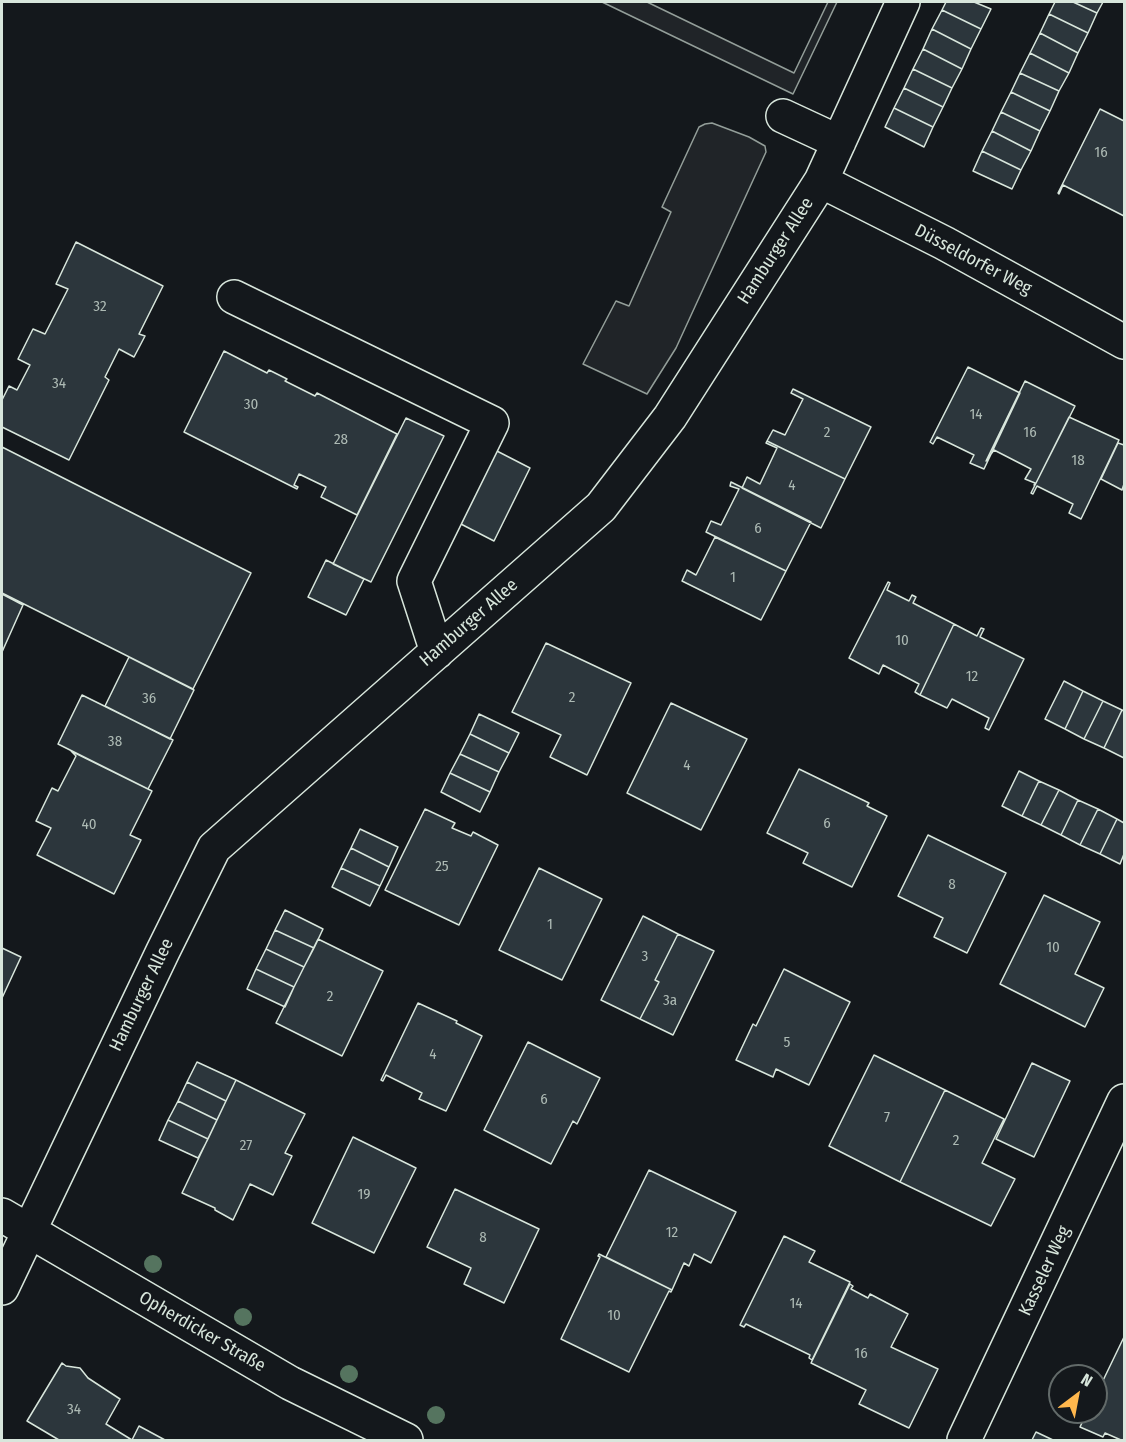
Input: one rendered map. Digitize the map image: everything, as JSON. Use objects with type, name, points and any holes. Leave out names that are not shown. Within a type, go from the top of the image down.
[{"type":"street","name":"Hamburger Allee","points":[[2,1288],[14,1223],[214,849],[601,507],[670,417],[821,181],[903,2]]},
{"type":"street","points":[[783,116],[839,142]]},
{"type":"street","name":"Düsseldorfer Weg","points":[[821,181],[944,243],[1125,342]]},
{"type":"street","points":[[234,297],[492,423],[414,581],[437,651]]},
{"type":"street","name":"Kasseler Weg","points":[[964,1440],[1125,1101]]},
{"type":"street","name":"Opherdicker Straße","points":[[14,1223],[290,1383],[406,1440]]},
{"type":"shaded area","points":[[602,2],[647,2],[794,73],[828,2],[837,2],[793,94]]},
{"type":"shaded area","points":[[712,123],[749,137],[765,146],[766,152],[676,348],[647,394],[583,364],[616,301],[629,306],[671,212],[662,207],[699,127]]},
{"type":"building","points":[[946,2],[974,2],[991,9],[981,29],[942,10]]},
{"type":"building","points":[[1055,2],[1073,2],[1097,13],[1088,33],[1049,14]]},
{"type":"building","points":[[1073,2],[1103,2],[1097,13]]},
{"type":"building","points":[[942,10],[981,29],[971,49],[932,29]]},
{"type":"building","points":[[1049,14],[1088,33],[1078,53],[1040,33]]},
{"type":"building","points":[[932,29],[971,49],[962,69],[923,49]]},
{"type":"building","points":[[1040,33],[1078,53],[1069,73],[1030,53]]},
{"type":"building","points":[[923,49],[962,69],[952,88],[913,69]]},
{"type":"building","points":[[1030,53],[1069,73],[1059,91],[1020,73]]},
{"type":"building","points":[[913,69],[952,88],[943,107],[904,88]]},
{"type":"building","points":[[1020,73],[1059,91],[1050,111],[1011,92]]},
{"type":"building","points":[[904,88],[943,107],[933,127],[894,108]]},
{"type":"building","points":[[1011,92],[1050,111],[1040,131],[1001,112]]},
{"type":"building","points":[[894,108],[933,127],[924,147],[885,127]]},
{"type":"building","points":[[1100,109],[1124,121],[1124,216],[1063,185],[1058,193]]},
{"type":"building","points":[[1001,112],[1040,131],[1031,151],[992,131]]},
{"type":"building","points":[[992,131],[1031,151],[1021,170],[982,151]]},
{"type":"building","points":[[982,151],[1021,170],[1012,189],[973,171]]},
{"type":"building","points":[[76,242],[163,286],[139,334],[145,336],[134,357],[119,349],[105,377],[109,380],[69,460],[2,427],[2,400],[9,386],[17,390],[30,365],[18,359],[33,329],[45,334],[68,289],[56,284]]},
{"type":"building","points":[[224,351],[267,373],[269,370],[315,396],[317,393],[397,434],[357,515],[321,497],[326,487],[299,474],[294,485],[298,487],[297,489],[184,432]]},
{"type":"building","points":[[968,367],[1020,393],[984,469],[970,463],[974,455],[937,437],[933,444],[930,442]]},
{"type":"building","points":[[1025,381],[1075,406],[1035,485],[1025,479],[1031,469],[994,450],[986,461]]},
{"type":"building","points":[[793,389],[871,427],[845,479],[767,441],[773,430],[785,435],[803,399],[791,393]]},
{"type":"building","points":[[1069,417],[1119,440],[1081,519],[1069,513],[1073,504],[1037,486],[1033,494],[1031,493]]},
{"type":"building","points":[[406,418],[444,436],[371,582],[333,564]]},
{"type":"building","points":[[767,441],[845,479],[821,528],[742,488],[747,477],[760,484],[777,448],[766,443]]},
{"type":"building","points":[[1118,443],[1124,445],[1122,490],[1101,479]]},
{"type":"building","points":[[2,447],[251,573],[193,689],[2,593]]},
{"type":"building","points":[[493,449],[530,468],[494,541],[457,522]]},
{"type":"building","points":[[731,482],[811,522],[786,571],[706,532],[711,521],[721,525],[739,489],[730,486]]},
{"type":"building","points":[[715,537],[786,571],[761,620],[682,581],[687,570],[696,575]]},
{"type":"building","points":[[326,560],[364,579],[346,615],[308,597]]},
{"type":"building","points":[[888,582],[890,583],[887,590],[909,601],[912,595],[916,597],[913,603],[954,624],[920,695],[915,692],[919,684],[883,665],[879,674],[849,658]]},
{"type":"building","points":[[2,594],[23,605],[2,652]]},
{"type":"building","points":[[954,624],[977,636],[981,628],[984,629],[980,637],[1024,659],[989,730],[985,728],[989,718],[952,699],[947,708],[920,695]]},
{"type":"building","points":[[546,643],[631,683],[587,775],[550,757],[561,735],[512,712]]},
{"type":"building","points":[[129,657],[194,690],[170,739],[105,706]]},
{"type":"building","points":[[1064,681],[1083,691],[1065,729],[1045,719]]},
{"type":"building","points":[[1083,691],[1103,701],[1084,739],[1065,729]]},
{"type":"building","points":[[82,695],[173,740],[148,789],[58,744]]},
{"type":"building","points":[[1103,701],[1122,710],[1104,748],[1084,739]]},
{"type":"building","points":[[671,703],[747,739],[701,830],[627,793]]},
{"type":"building","points":[[1122,710],[1124,711],[1124,758],[1104,748]]},
{"type":"building","points":[[479,714],[519,733],[509,753],[470,734]]},
{"type":"building","points":[[470,734],[509,753],[499,772],[460,754]]},
{"type":"building","points":[[71,751],[152,791],[130,835],[141,840],[114,894],[37,855],[51,828],[36,821],[52,788],[58,791],[76,756]]},
{"type":"building","points":[[460,754],[499,772],[490,792],[450,773]]},
{"type":"building","points":[[799,769],[869,803],[867,806],[887,816],[852,887],[803,863],[808,853],[767,833]]},
{"type":"building","points":[[1019,771],[1039,781],[1022,816],[1002,806]]},
{"type":"building","points":[[450,773],[490,792],[480,812],[441,792]]},
{"type":"building","points":[[1039,781],[1059,790],[1041,825],[1022,816]]},
{"type":"building","points":[[1059,790],[1078,800],[1061,835],[1041,825]]},
{"type":"building","points":[[1078,800],[1098,809],[1080,845],[1061,835]]},
{"type":"building","points":[[425,809],[455,823],[452,828],[471,836],[473,832],[498,845],[459,925],[385,890]]},
{"type":"building","points":[[1098,809],[1117,819],[1100,854],[1080,845]]},
{"type":"building","points":[[1117,819],[1124,823],[1124,854],[1120,864],[1100,854]]},
{"type":"building","points":[[360,829],[398,847],[389,867],[351,848]]},
{"type":"building","points":[[928,835],[1006,873],[967,953],[934,937],[943,918],[898,896]]},
{"type":"building","points":[[351,848],[389,867],[380,886],[341,868]]},
{"type":"building","points":[[341,868],[380,886],[370,906],[332,887]]},
{"type":"building","points":[[539,868],[602,899],[562,980],[499,950]]},
{"type":"building","points":[[1044,895],[1100,922],[1075,974],[1104,988],[1085,1027],[1000,984]]},
{"type":"building","points":[[285,910],[323,929],[314,948],[275,930]]},
{"type":"building","points":[[643,916],[678,934],[655,980],[659,982],[640,1019],[601,1000]]},
{"type":"building","points":[[275,930],[314,948],[304,967],[266,949]]},
{"type":"building","points":[[678,934],[714,951],[673,1035],[640,1019],[659,982],[655,980]]},
{"type":"building","points":[[318,939],[383,971],[342,1056],[276,1023]]},
{"type":"building","points":[[2,948],[21,957],[2,998]]},
{"type":"building","points":[[266,949],[304,967],[294,987],[256,969]]},
{"type":"building","points":[[256,969],[294,987],[285,1007],[247,989]]},
{"type":"building","points":[[784,969],[850,1002],[809,1085],[776,1069],[773,1077],[736,1060],[753,1024],[756,1026]]},
{"type":"building","points":[[418,1003],[457,1021],[456,1023],[482,1036],[446,1111],[419,1099],[422,1093],[386,1075],[383,1081],[381,1080]]},
{"type":"building","points":[[528,1042],[600,1078],[577,1124],[573,1121],[551,1164],[484,1130]]},
{"type":"building","points":[[874,1055],[945,1090],[900,1182],[829,1146]]},
{"type":"building","points":[[197,1062],[236,1080],[226,1101],[187,1082]]},
{"type":"building","points":[[1032,1063],[1070,1081],[1034,1157],[996,1139]]},
{"type":"building","points":[[236,1080],[305,1114],[285,1153],[292,1156],[273,1195],[250,1184],[233,1220],[215,1208],[182,1193]]},
{"type":"building","points":[[187,1082],[226,1101],[217,1120],[178,1101]]},
{"type":"building","points":[[945,1090],[1004,1119],[982,1163],[1015,1179],[991,1226],[900,1182]]},
{"type":"building","points":[[178,1101],[217,1120],[208,1139],[168,1120]]},
{"type":"building","points":[[168,1120],[208,1139],[198,1158],[159,1140]]},
{"type":"building","points":[[353,1137],[416,1168],[374,1253],[312,1223]]},
{"type":"building","points":[[649,1170],[736,1212],[711,1263],[694,1254],[689,1266],[684,1263],[672,1290],[606,1257]]},
{"type":"building","points":[[455,1189],[539,1229],[504,1303],[464,1284],[471,1268],[427,1247]]},
{"type":"building","points":[[784,1236],[815,1251],[809,1262],[850,1282],[812,1360],[809,1358],[810,1355],[746,1324],[744,1327],[740,1325]]},
{"type":"building","points":[[599,1254],[672,1290],[669,1291],[629,1372],[561,1339],[600,1257]]},
{"type":"building","points":[[850,1284],[853,1286],[851,1289],[868,1298],[870,1294],[908,1314],[891,1347],[938,1369],[909,1428],[859,1404],[866,1390],[811,1363]]},
{"type":"building","points":[[1124,1337],[1124,1440],[1105,1433],[1103,1437],[1080,1427],[1081,1424],[1108,1424],[1108,1370]]},
{"type":"building","points":[[62,1363],[66,1366],[80,1368],[88,1378],[120,1399],[106,1424],[132,1440],[59,1440],[27,1421]]},
{"type":"building","points":[[139,1426],[165,1440],[132,1440]]},
{"type":"building","points":[[1036,1432],[1053,1440],[1032,1440]]}]
